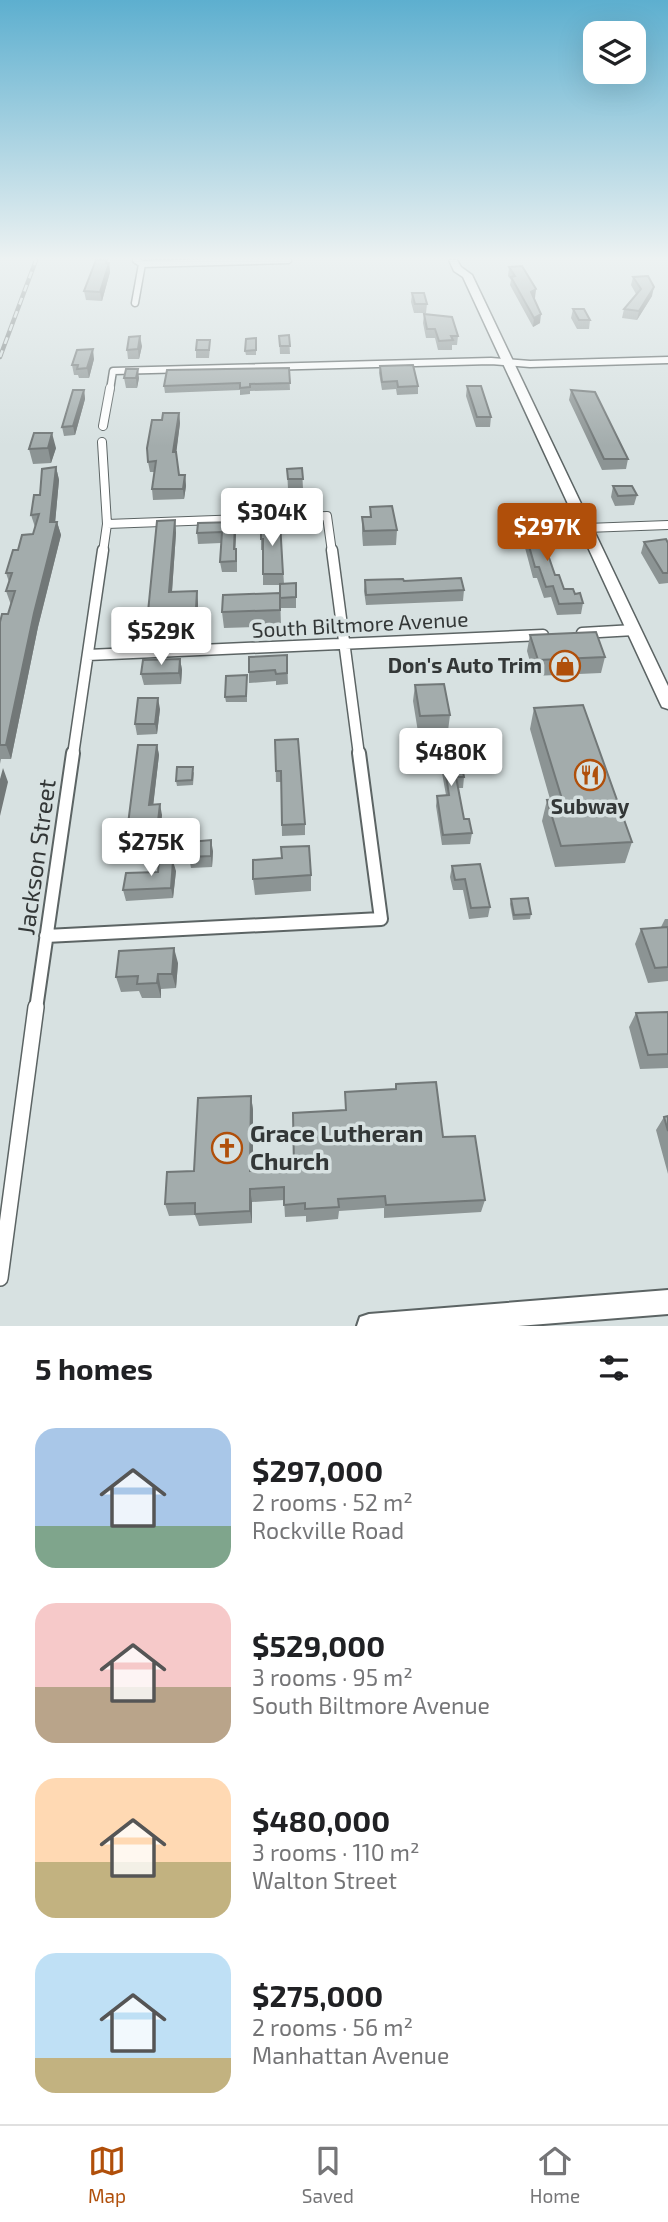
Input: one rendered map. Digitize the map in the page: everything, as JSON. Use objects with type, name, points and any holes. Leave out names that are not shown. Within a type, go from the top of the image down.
[{"type":"main road","points":[[489,322],[668,703]]},
{"type":"main road","points":[[369,1326],[668,1302]]},
{"type":"street","points":[[103,426],[113,371],[491,361],[668,360]]},
{"type":"street","name":"Jackson Street","points":[[0,1278],[46,936],[107,524],[103,442]]},
{"type":"street","points":[[46,936],[381,919],[327,516],[107,524]]},
{"type":"street","points":[[586,528],[668,525]]},
{"type":"street","points":[[565,634],[634,631]]},
{"type":"street","name":"South Biltmore Avenue","points":[[88,655],[551,634]]},
{"type":"building","points":[[426,322],[454,322],[458,336],[451,336],[453,340],[439,341],[435,329],[427,329]]},
{"type":"building","points":[[289,335],[290,346],[280,346],[279,336]]},
{"type":"building","points":[[140,336],[138,349],[127,350],[129,337]]},
{"type":"building","points":[[256,338],[256,350],[245,351],[246,339]]},
{"type":"building","points":[[197,340],[210,340],[209,350],[196,350]]},
{"type":"building","points":[[93,349],[87,368],[77,369],[78,365],[72,365],[77,350]]},
{"type":"building","points":[[413,365],[418,386],[398,387],[397,381],[382,382],[380,366]]},
{"type":"building","points":[[289,368],[290,383],[250,384],[250,387],[240,388],[240,383],[164,386],[167,370]]},
{"type":"building","points":[[126,369],[138,369],[136,378],[124,378]]},
{"type":"building","points":[[467,386],[481,386],[491,417],[477,417]]},
{"type":"building","points":[[73,390],[84,390],[73,426],[62,427]]},
{"type":"building","points":[[571,390],[595,392],[628,459],[604,459]]},
{"type":"building","points":[[163,413],[179,413],[173,452],[176,452],[179,475],[185,475],[183,489],[152,489],[156,461],[148,462],[147,448],[152,420],[162,420]]},
{"type":"building","points":[[34,433],[52,433],[48,448],[29,449]]},
{"type":"building","points":[[56,467],[50,522],[57,522],[34,613],[6,745],[0,745],[0,622],[2,614],[8,614],[15,591],[6,591],[12,573],[6,573],[13,550],[18,550],[22,535],[33,534],[39,514],[31,515],[34,495],[40,495],[42,469]]},
{"type":"building","points":[[302,468],[303,479],[288,479],[287,469]]},
{"type":"building","points":[[613,486],[632,486],[637,495],[618,496]]},
{"type":"building","points":[[392,506],[397,530],[364,531],[362,517],[371,517],[370,507]]},
{"type":"building","points":[[535,517],[555,575],[559,575],[564,589],[573,589],[575,594],[580,593],[583,603],[559,604],[553,586],[546,587],[539,567],[535,567],[521,518]]},
{"type":"building","points":[[175,520],[169,592],[197,591],[196,609],[148,612],[157,521]]},
{"type":"building","points":[[235,522],[236,561],[220,562],[222,532],[197,533],[198,523]]},
{"type":"building","points":[[261,522],[280,522],[283,574],[263,574]]},
{"type":"building","points":[[666,539],[668,573],[663,573],[644,542]]},
{"type":"building","points":[[461,578],[464,590],[366,595],[365,580]]},
{"type":"building","points":[[296,583],[296,597],[280,598],[280,584]]},
{"type":"building","points":[[280,593],[280,610],[222,612],[223,595]]},
{"type":"building","points":[[596,632],[605,657],[538,660],[530,635]]},
{"type":"building","points":[[287,655],[287,673],[276,674],[275,670],[249,672],[249,657]]},
{"type":"building","points":[[180,659],[179,673],[141,674],[143,660]]},
{"type":"building","points":[[247,675],[246,696],[225,697],[226,676]]},
{"type":"building","points":[[444,684],[450,715],[420,716],[415,685]]},
{"type":"building","points":[[138,698],[158,698],[155,724],[135,724]]},
{"type":"building","points":[[583,705],[632,842],[561,846],[547,800],[562,799],[534,708]]},
{"type":"building","points":[[298,739],[305,824],[282,825],[281,771],[276,771],[275,740]]},
{"type":"building","points":[[457,740],[464,777],[456,777],[464,819],[469,819],[472,833],[443,835],[437,796],[449,795],[444,762],[432,762],[429,741]]},
{"type":"building","points":[[138,745],[157,745],[149,805],[160,804],[158,821],[149,821],[148,831],[127,832]]},
{"type":"building","points":[[177,767],[193,767],[192,780],[176,781]]},
{"type":"building","points":[[211,840],[211,856],[189,857],[190,842]]},
{"type":"building","points":[[309,846],[311,875],[253,879],[253,860],[282,858],[281,847]]},
{"type":"building","points":[[159,861],[173,861],[171,888],[123,890],[126,873],[158,872]]},
{"type":"building","points":[[480,864],[490,907],[471,908],[465,879],[455,880],[452,866]]},
{"type":"building","points":[[528,898],[531,914],[514,915],[511,899]]},
{"type":"building","points":[[668,927],[668,967],[655,968],[641,929]]},
{"type":"building","points":[[174,948],[172,974],[158,974],[157,983],[137,984],[138,976],[116,977],[119,951]]},
{"type":"building","points":[[668,1012],[668,1054],[648,1055],[636,1013]]},
{"type":"building","points":[[436,1082],[443,1137],[475,1136],[485,1200],[386,1205],[385,1196],[338,1199],[339,1207],[305,1209],[305,1203],[284,1205],[284,1187],[250,1189],[250,1211],[195,1214],[195,1203],[165,1204],[167,1172],[194,1171],[198,1098],[251,1096],[250,1171],[294,1168],[293,1113],[346,1110],[345,1092],[396,1089],[396,1084]]},
{"type":"railway","points":[[0,357],[13,322]]},
{"type":"place","name":"Don's Auto Trim","points":[[565,666]]},
{"type":"place","name":"Subway","points":[[590,775]]},
{"type":"place","name":"Grace Lutheran Church","points":[[227,1148]]}]
